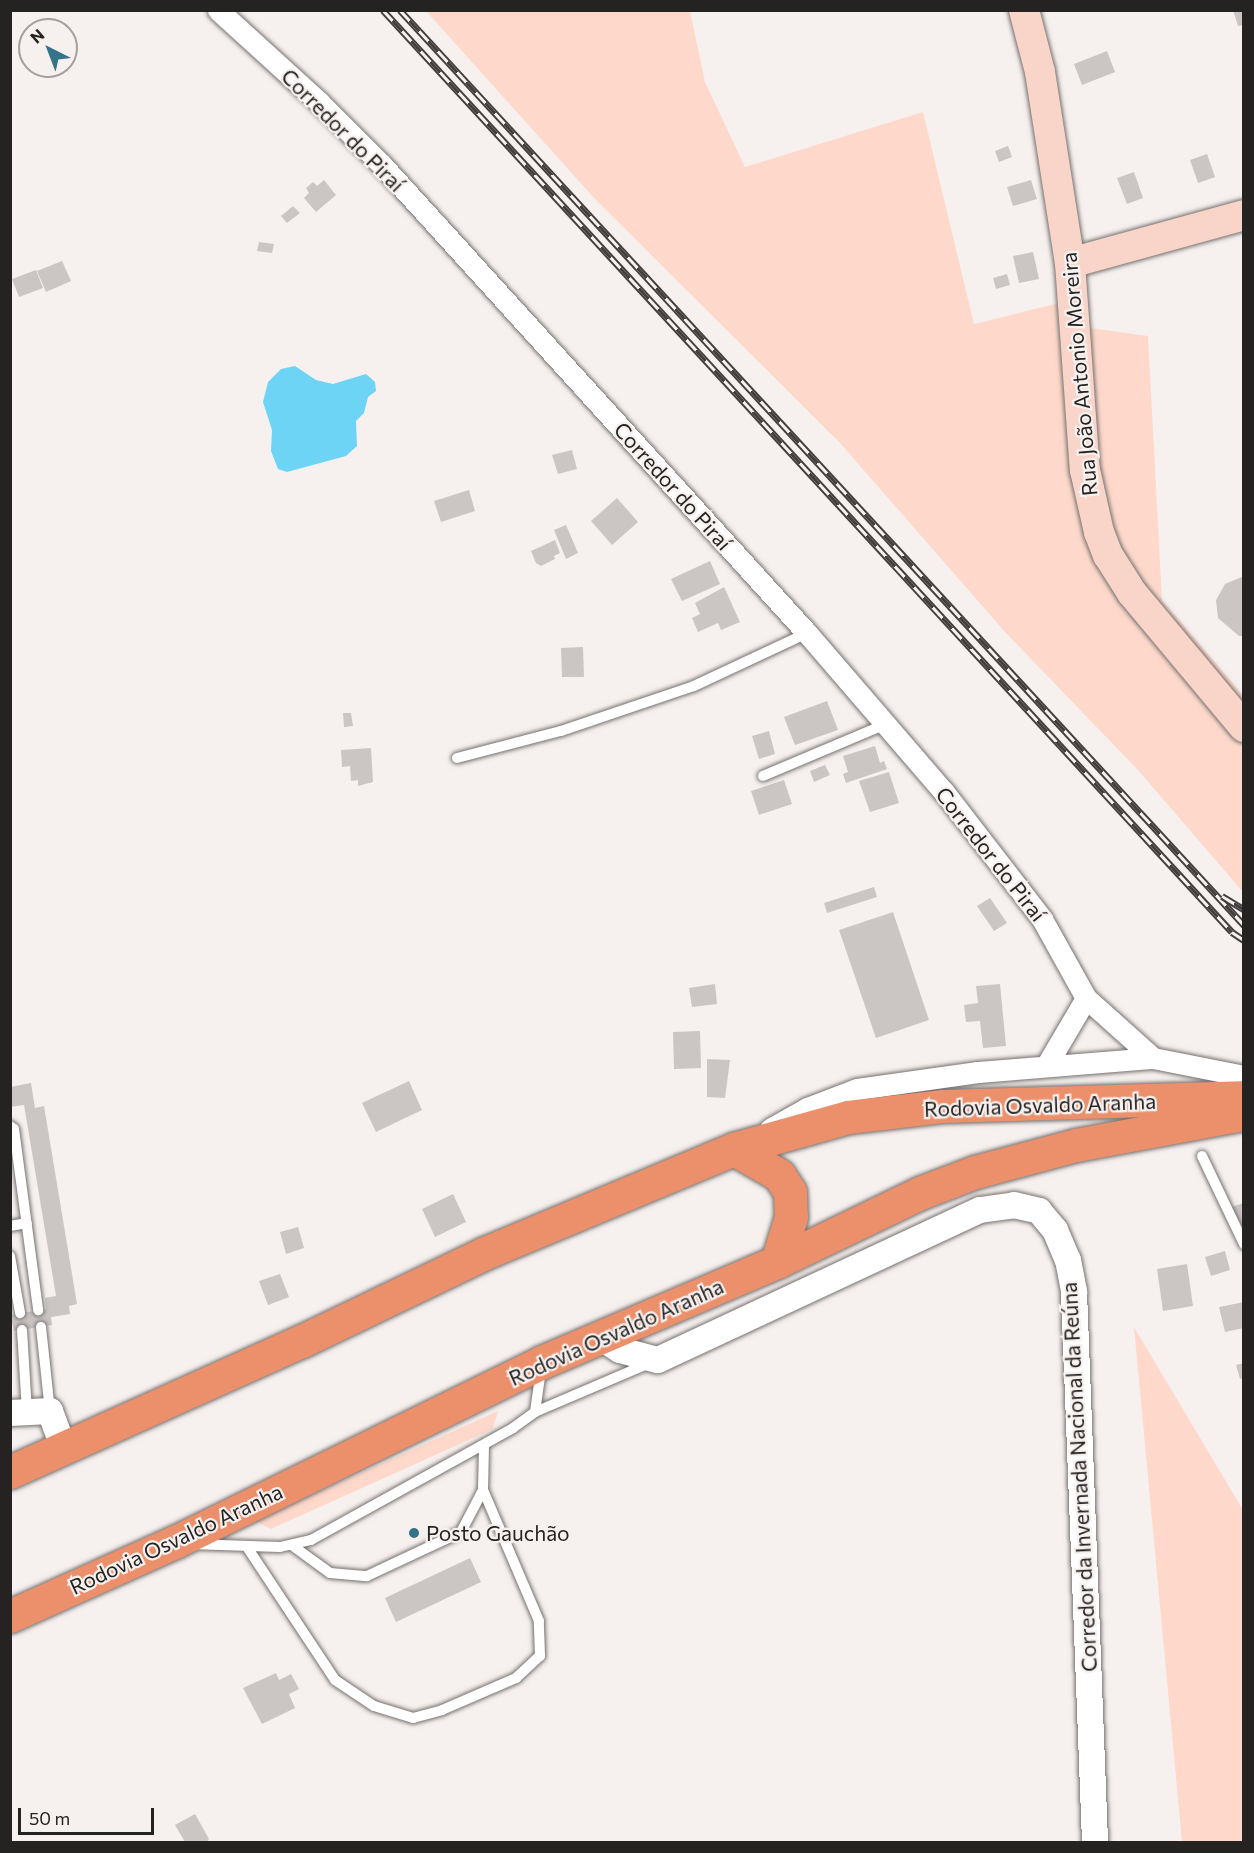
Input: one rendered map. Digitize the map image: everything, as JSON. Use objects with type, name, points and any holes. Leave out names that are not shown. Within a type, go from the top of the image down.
[{"type":"highway","name":"Rodovia Osvaldo Aranha","points":[[10,1472],[63,1446],[302,1341],[485,1253],[734,1149],[848,1117],[943,1106],[1244,1097]]},
{"type":"highway","name":"Rodovia Osvaldo Aranha","points":[[10,1616],[175,1542],[542,1362],[777,1262],[920,1193],[975,1172],[1076,1144],[1244,1114]]},
{"type":"highway","points":[[734,1149],[778,1175],[790,1192],[791,1217],[777,1262]]},
{"type":"highway","points":[[10,1587],[50,1598]]},
{"type":"main road","name":"Rua João Antonio Moreira","points":[[1024,10],[1040,72],[1070,263],[1085,470],[1108,555],[1131,593],[1244,727]]},
{"type":"main road","points":[[1070,263],[1244,215]]},
{"type":"street","name":"Corredor do Piraí","points":[[218,10],[319,102],[382,165],[807,633],[886,724],[1042,919],[1086,998],[1153,1058]]},
{"type":"street","points":[[1046,1066],[1086,998]]},
{"type":"street","points":[[734,1149],[807,1108],[857,1089],[1046,1066],[1153,1058],[1244,1076]]},
{"type":"street","name":"Corredor da Invernada Nacional da Reúna","points":[[658,1360],[980,1210],[1014,1205],[1039,1211],[1059,1240],[1074,1293],[1095,1842]]},
{"type":"street","points":[[600,1337],[620,1350],[658,1360]]},
{"type":"street","points":[[29,1412],[63,1446]]},
{"type":"lane","points":[[457,758],[561,731],[694,686],[807,633]]},
{"type":"lane","points":[[763,776],[886,724]]},
{"type":"lane","points":[[10,1126],[14,1129],[16,1178],[27,1223],[38,1310]]},
{"type":"lane","points":[[1202,1156],[1244,1244]]},
{"type":"lane","points":[[10,1226],[27,1223]]},
{"type":"lane","points":[[10,1256],[20,1313]]},
{"type":"lane","points":[[29,1412],[40,1327]]},
{"type":"lane","points":[[22,1330],[29,1412]]},
{"type":"lane","points":[[175,1542],[247,1547],[293,1546],[311,1540],[484,1446],[535,1412],[658,1360]]},
{"type":"lane","points":[[535,1412],[542,1362]]},
{"type":"lane","points":[[247,1547],[335,1680],[374,1706],[413,1719],[442,1710],[516,1678],[540,1656],[539,1621],[483,1490],[484,1446]]},
{"type":"lane","points":[[293,1546],[330,1573],[367,1576],[461,1533],[483,1490]]},
{"type":"shaded area","points":[[426,11],[690,11],[705,82],[745,167],[923,112],[974,324],[1059,303],[1073,478],[1243,739],[1243,892],[1137,769],[1005,632],[840,443],[595,199]]},
{"type":"shaded area","points":[[1083,327],[1148,336],[1162,600],[1243,695],[1243,717],[1174,635],[1102,527]]},
{"type":"shaded area","points":[[1134,1327],[1243,1510],[1243,1842],[1182,1842]]},
{"type":"shaded area","points":[[498,1411],[493,1429],[271,1529],[255,1521]]},
{"type":"water","points":[[295,366],[316,380],[333,384],[366,374],[375,382],[376,391],[368,397],[364,413],[356,421],[357,446],[346,456],[287,472],[278,469],[271,451],[272,430],[263,402],[268,382],[281,369]]},
{"type":"building","points":[[1233,10],[1244,10],[1244,25],[1238,26]]},
{"type":"building","points":[[1107,51],[1115,72],[1082,85],[1074,64]]},
{"type":"building","points":[[1008,146],[1012,157],[999,162],[995,151]]},
{"type":"building","points":[[1207,154],[1215,177],[1198,183],[1190,160]]},
{"type":"building","points":[[1134,172],[1143,198],[1127,204],[1117,178]]},
{"type":"building","points":[[324,180],[336,195],[316,212],[304,198],[309,193],[306,188],[313,182],[317,186]]},
{"type":"building","points":[[1031,180],[1037,199],[1013,206],[1007,187]]},
{"type":"building","points":[[293,206],[300,213],[287,223],[281,216]]},
{"type":"building","points":[[259,242],[274,244],[272,253],[257,251]]},
{"type":"building","points":[[1033,252],[1039,279],[1019,283],[1013,256]]},
{"type":"building","points":[[62,261],[71,281],[46,292],[37,271]]},
{"type":"building","points":[[36,270],[43,288],[19,297],[12,279]]},
{"type":"building","points":[[1007,274],[1010,285],[996,289],[993,278]]},
{"type":"building","points":[[572,450],[577,469],[558,474],[552,455]]},
{"type":"building","points":[[469,490],[475,511],[441,522],[434,501]]},
{"type":"building","points":[[617,498],[638,522],[612,545],[591,521]]},
{"type":"building","points":[[566,525],[578,553],[566,559],[554,530]]},
{"type":"building","points":[[555,540],[560,553],[554,556],[555,559],[541,566],[536,563],[531,551]]},
{"type":"building","points":[[710,561],[720,584],[682,601],[671,579]]},
{"type":"building","points":[[1244,576],[1244,636],[1239,636],[1218,618],[1216,600],[1225,584]]},
{"type":"building","points":[[724,587],[740,622],[721,630],[718,623],[698,632],[692,618],[700,614],[695,603]]},
{"type":"building","points":[[583,647],[584,677],[562,677],[561,648]]},
{"type":"building","points":[[827,701],[838,730],[795,745],[784,717]]},
{"type":"building","points":[[343,713],[351,713],[353,726],[344,727]]},
{"type":"building","points":[[769,731],[775,754],[759,759],[752,736]]},
{"type":"building","points":[[875,746],[880,763],[884,761],[887,769],[846,783],[843,774],[848,772],[843,756]]},
{"type":"building","points":[[371,748],[373,782],[358,786],[358,780],[351,781],[350,766],[342,767],[341,750]]},
{"type":"building","points":[[825,765],[830,775],[814,782],[810,771]]},
{"type":"building","points":[[889,772],[899,803],[870,812],[859,781]]},
{"type":"building","points":[[784,780],[792,804],[759,815],[751,791]]},
{"type":"building","points":[[874,887],[877,897],[827,913],[824,903]]},
{"type":"building","points":[[990,898],[1007,923],[994,931],[977,906]]},
{"type":"building","points":[[893,912],[929,1020],[876,1038],[839,930]]},
{"type":"building","points":[[715,984],[717,1004],[692,1007],[689,988]]},
{"type":"building","points":[[1000,984],[1006,1046],[983,1048],[980,1021],[966,1022],[964,1005],[978,1003],[976,986]]},
{"type":"building","points":[[700,1031],[701,1068],[674,1069],[673,1032]]},
{"type":"building","points":[[707,1059],[730,1060],[725,1098],[707,1097]]},
{"type":"building","points":[[409,1081],[422,1110],[376,1132],[362,1103]]},
{"type":"building","points":[[31,1083],[35,1108],[44,1106],[77,1304],[69,1306],[70,1314],[51,1317],[52,1325],[14,1331],[10,1315],[46,1309],[45,1298],[56,1296],[24,1105],[10,1107],[10,1087]]},
{"type":"building","points":[[453,1194],[466,1222],[435,1237],[422,1209]]},
{"type":"building","points":[[1243,1203],[1244,1226],[1239,1228],[1232,1207]]},
{"type":"building","points":[[298,1227],[304,1248],[286,1254],[280,1232]]},
{"type":"building","points":[[1225,1251],[1230,1270],[1211,1276],[1205,1257]]},
{"type":"building","points":[[1187,1264],[1193,1306],[1163,1311],[1157,1269]]},
{"type":"building","points":[[280,1274],[289,1297],[268,1305],[259,1281]]},
{"type":"building","points":[[1244,1302],[1244,1328],[1225,1332],[1219,1307]]},
{"type":"building","points":[[1244,1363],[1244,1378],[1240,1379],[1236,1365]]},
{"type":"building","points":[[470,1558],[481,1582],[396,1622],[385,1598]]},
{"type":"building","points":[[276,1673],[279,1680],[291,1674],[299,1689],[289,1694],[295,1708],[262,1724],[243,1688]]},
{"type":"building","points":[[195,1814],[209,1839],[207,1842],[185,1842],[175,1825]]},
{"type":"railway","points":[[383,10],[1232,932],[1244,940]]},
{"type":"railway","points":[[400,10],[1244,925]]},
{"type":"railway","points":[[1222,896],[1244,909]]},
{"type":"place","name":"Posto Gauchão","points":[[414,1533]]}]
